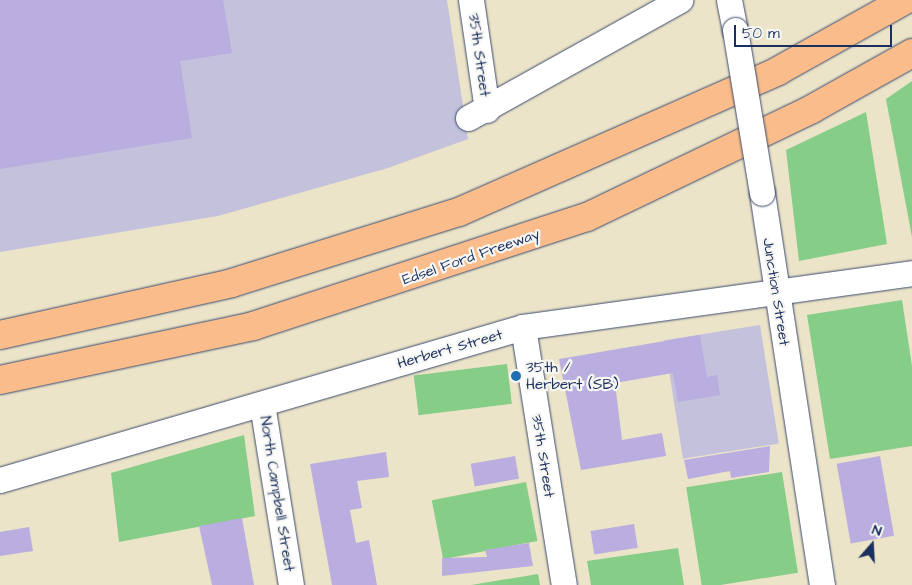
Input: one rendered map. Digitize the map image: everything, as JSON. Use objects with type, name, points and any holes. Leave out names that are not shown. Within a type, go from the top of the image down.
[{"type":"highway","points":[[0,335],[232,283],[459,212],[778,70],[905,0]]},
{"type":"highway","name":"Edsel Ford Freeway","points":[[0,380],[254,326],[587,218],[812,109],[912,53]]},
{"type":"street","name":"35th Street","points":[[471,0],[477,114],[680,0]]},
{"type":"street","name":"Junction Street","points":[[729,0],[762,193],[776,295],[822,585]]},
{"type":"street","name":"Herbert Street","points":[[0,480],[523,327],[776,295],[912,273]]},
{"type":"street","name":"35th Street","points":[[523,327],[564,585]]},
{"type":"street","name":"North Campbell Street","points":[[262,404],[291,585]]},
{"type":"shaded area","points":[[0,0],[447,0],[468,139],[388,168],[218,216],[0,252]]},
{"type":"shaded area","points":[[760,325],[779,444],[683,459],[664,340]]},
{"type":"green space","points":[[912,81],[912,237],[886,99]]},
{"type":"green space","points":[[866,112],[887,244],[799,261],[786,150]]},
{"type":"green space","points":[[902,300],[912,366],[912,446],[830,459],[807,315]]},
{"type":"green space","points":[[507,364],[512,404],[419,415],[414,375]]},
{"type":"green space","points":[[244,435],[255,516],[119,542],[111,473]]},
{"type":"green space","points":[[782,472],[798,573],[721,585],[702,585],[686,487]]},
{"type":"green space","points":[[526,482],[537,541],[443,559],[432,500]]},
{"type":"green space","points":[[678,548],[684,585],[591,585],[587,561]]},
{"type":"green space","points":[[538,574],[540,585],[471,585]]},
{"type":"building","points":[[0,0],[223,0],[232,53],[180,61],[192,138],[0,169]]},
{"type":"building","points":[[700,335],[707,377],[717,375],[720,395],[678,402],[673,373],[615,383],[622,440],[662,433],[666,456],[581,470],[559,359]]},
{"type":"building","points":[[770,446],[769,472],[731,478],[730,471],[688,479],[684,460]]},
{"type":"building","points":[[386,452],[389,477],[357,481],[362,508],[350,510],[356,543],[369,540],[377,585],[332,585],[310,464]]},
{"type":"building","points":[[515,456],[519,479],[475,486],[471,464]]},
{"type":"building","points":[[880,456],[894,536],[851,543],[837,464]]},
{"type":"building","points":[[242,518],[254,585],[212,585],[199,526]]},
{"type":"building","points":[[634,524],[638,548],[594,555],[591,531]]},
{"type":"building","points":[[29,527],[33,551],[0,556],[0,532]]},
{"type":"building","points":[[529,543],[533,566],[442,576],[442,558],[487,557],[485,550]]},
{"type":"place","name":"35th / Herbert (SB)","points":[[516,376]]}]
